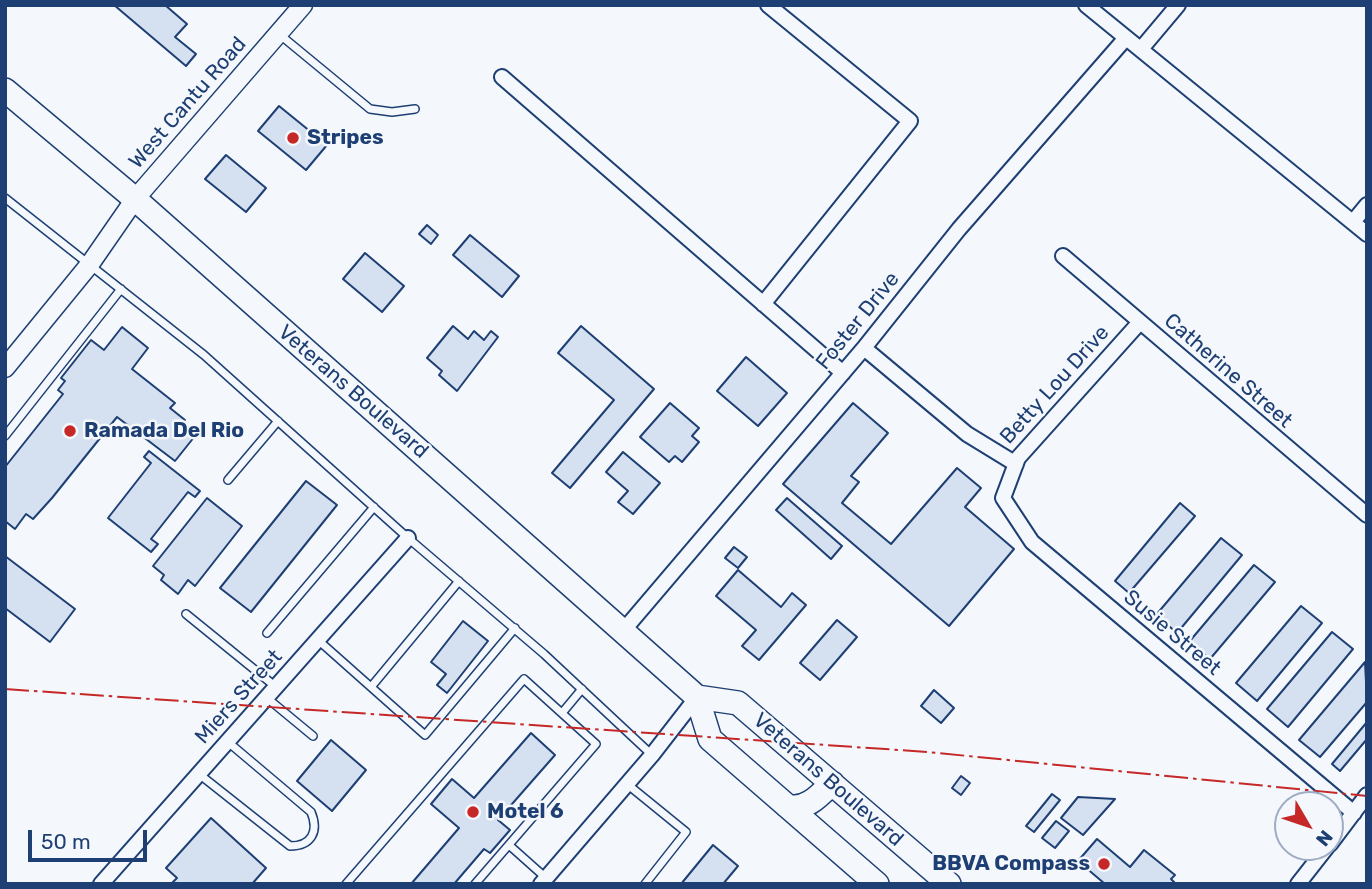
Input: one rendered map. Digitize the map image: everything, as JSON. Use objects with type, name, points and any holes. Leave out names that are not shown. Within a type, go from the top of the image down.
[{"type":"main road","name":"Veterans Boulevard","points":[[5,90],[135,199],[697,697],[738,703],[949,884]]},
{"type":"main road","points":[[697,697],[710,739],[877,884]]},
{"type":"main road","points":[[787,806],[796,808],[807,805],[832,783]]},
{"type":"street","name":"West Cantu Road","points":[[5,368],[90,264],[135,199],[303,5]]},
{"type":"street","points":[[763,304],[910,121],[768,5]]},
{"type":"street","points":[[1086,5],[1367,234]]},
{"type":"street","points":[[1141,49],[1178,5]]},
{"type":"street","name":"Foster Drive","points":[[623,631],[864,348],[959,229],[1125,39]]},
{"type":"street","points":[[502,77],[843,373]]},
{"type":"street","points":[[1353,222],[1367,205]]},
{"type":"street","name":"Catherine Street","points":[[1063,256],[1367,515]]},
{"type":"street","name":"Betty Lou Drive","points":[[864,348],[967,434],[1016,464],[1140,323]]},
{"type":"street","name":"Susie Street","points":[[1016,464],[1003,498],[1032,542],[1354,813]]},
{"type":"street","name":"Miers Street","points":[[101,884],[408,538]]},
{"type":"street","points":[[543,881],[652,755],[697,697]]},
{"type":"street","points":[[1344,826],[1367,795]]},
{"type":"street","points":[[1298,884],[1316,861]]},
{"type":"lane","points":[[279,34],[370,109],[392,112],[415,109]]},
{"type":"lane","points":[[5,198],[204,355],[408,538],[515,628],[652,755]]},
{"type":"lane","points":[[5,436],[121,289]]},
{"type":"lane","points":[[228,480],[278,421]]},
{"type":"lane","points":[[267,633],[374,507]]},
{"type":"lane","points":[[371,687],[459,581]]},
{"type":"lane","points":[[186,614],[272,693],[313,736]]},
{"type":"lane","points":[[318,640],[425,735],[515,628]]},
{"type":"lane","points":[[346,884],[523,680],[596,744],[475,884]]},
{"type":"lane","points":[[562,713],[582,689]]},
{"type":"lane","points":[[199,774],[290,846],[302,845],[314,834],[316,824],[311,812],[228,742]]},
{"type":"lane","points":[[627,784],[686,832],[645,884]]},
{"type":"lane","points":[[509,845],[543,881]]},
{"type":"building","points":[[114,5],[165,5],[187,24],[175,37],[196,54],[186,66]]},
{"type":"building","name":"Stripes","points":[[279,106],[327,145],[306,170],[258,131]]},
{"type":"building","points":[[226,155],[266,188],[246,212],[205,179]]},
{"type":"building","points":[[427,225],[438,235],[431,244],[419,234]]},
{"type":"building","points":[[470,235],[519,276],[502,297],[453,255]]},
{"type":"building","points":[[365,253],[404,286],[382,312],[343,279]]},
{"type":"building","points":[[453,326],[468,339],[474,331],[484,340],[491,331],[498,337],[457,391],[439,375],[442,371],[427,358]]},
{"type":"building","points":[[581,326],[654,389],[570,488],[552,473],[614,400],[558,353]]},
{"type":"building","name":"Ramada Del Rio","points":[[122,327],[148,348],[132,369],[175,403],[170,408],[185,420],[180,425],[195,436],[175,461],[117,417],[33,519],[26,514],[15,529],[5,521],[5,467],[63,394],[58,390],[65,381],[61,378],[91,340],[104,350]]},
{"type":"building","points":[[746,357],[787,393],[758,426],[717,391]]},
{"type":"building","points":[[670,403],[699,428],[692,436],[699,442],[682,462],[675,456],[669,462],[640,437]]},
{"type":"building","points":[[853,403],[888,433],[851,476],[859,482],[842,503],[891,544],[957,468],[981,488],[965,507],[1014,549],[949,626],[783,484]]},
{"type":"building","points":[[149,451],[200,491],[195,497],[188,492],[151,539],[158,544],[151,552],[108,518],[151,463],[144,457]]},
{"type":"building","points":[[623,452],[660,483],[633,514],[618,502],[628,491],[606,472]]},
{"type":"building","points":[[306,481],[337,505],[251,612],[220,588]]},
{"type":"building","points":[[207,498],[242,526],[195,586],[188,580],[178,594],[161,580],[164,575],[153,566]]},
{"type":"building","points":[[787,498],[842,546],[831,559],[776,510]]},
{"type":"building","points":[[1180,503],[1195,516],[1129,593],[1115,581]]},
{"type":"building","points":[[1221,538],[1242,555],[1177,633],[1156,615]]},
{"type":"building","points":[[734,547],[747,557],[738,568],[725,558]]},
{"type":"building","points":[[5,556],[75,609],[50,642],[5,608]]},
{"type":"building","points":[[1254,565],[1275,582],[1210,659],[1189,642]]},
{"type":"building","points":[[738,570],[781,607],[792,593],[806,605],[759,660],[742,646],[756,630],[716,596]]},
{"type":"building","points":[[1301,606],[1322,623],[1257,701],[1236,683]]},
{"type":"building","points":[[837,620],[857,637],[820,680],[800,663]]},
{"type":"building","points":[[463,621],[488,641],[447,693],[437,685],[446,674],[431,662]]},
{"type":"building","points":[[1332,632],[1353,649],[1288,727],[1267,709]]},
{"type":"building","points":[[1365,662],[1367,702],[1320,757],[1299,740]]},
{"type":"building","points":[[934,690],[954,708],[941,723],[921,706]]},
{"type":"building","points":[[1367,722],[1367,739],[1340,771],[1332,764]]},
{"type":"building","name":"Motel 6","points":[[531,733],[555,755],[498,820],[510,830],[490,853],[484,849],[454,884],[411,884],[459,828],[431,804],[452,779],[474,798]]},
{"type":"building","points":[[331,740],[366,770],[332,811],[297,781]]},
{"type":"building","points":[[961,776],[970,783],[961,795],[952,788]]},
{"type":"building","points":[[1052,794],[1060,800],[1034,832],[1026,826]]},
{"type":"building","points":[[1078,797],[1115,799],[1083,835],[1061,818]]},
{"type":"building","points":[[211,818],[266,868],[252,884],[171,884],[177,878],[166,868]]},
{"type":"building","points":[[1056,821],[1069,831],[1055,848],[1042,838]]},
{"type":"building","name":"BBVA Compass","points":[[1097,839],[1130,867],[1144,850],[1175,875],[1171,879],[1176,884],[1105,884],[1078,861]]},
{"type":"building","points":[[713,845],[738,866],[723,884],[681,884]]},
{"type":"power","points":[[5,689],[928,752],[1367,796]]},
{"type":"place","name":"Stripes","points":[[293,138]]},
{"type":"place","name":"Ramada Del Rio","points":[[70,431]]},
{"type":"place","name":"Motel 6","points":[[473,812]]},
{"type":"place","name":"BBVA Compass","points":[[1104,864]]}]
